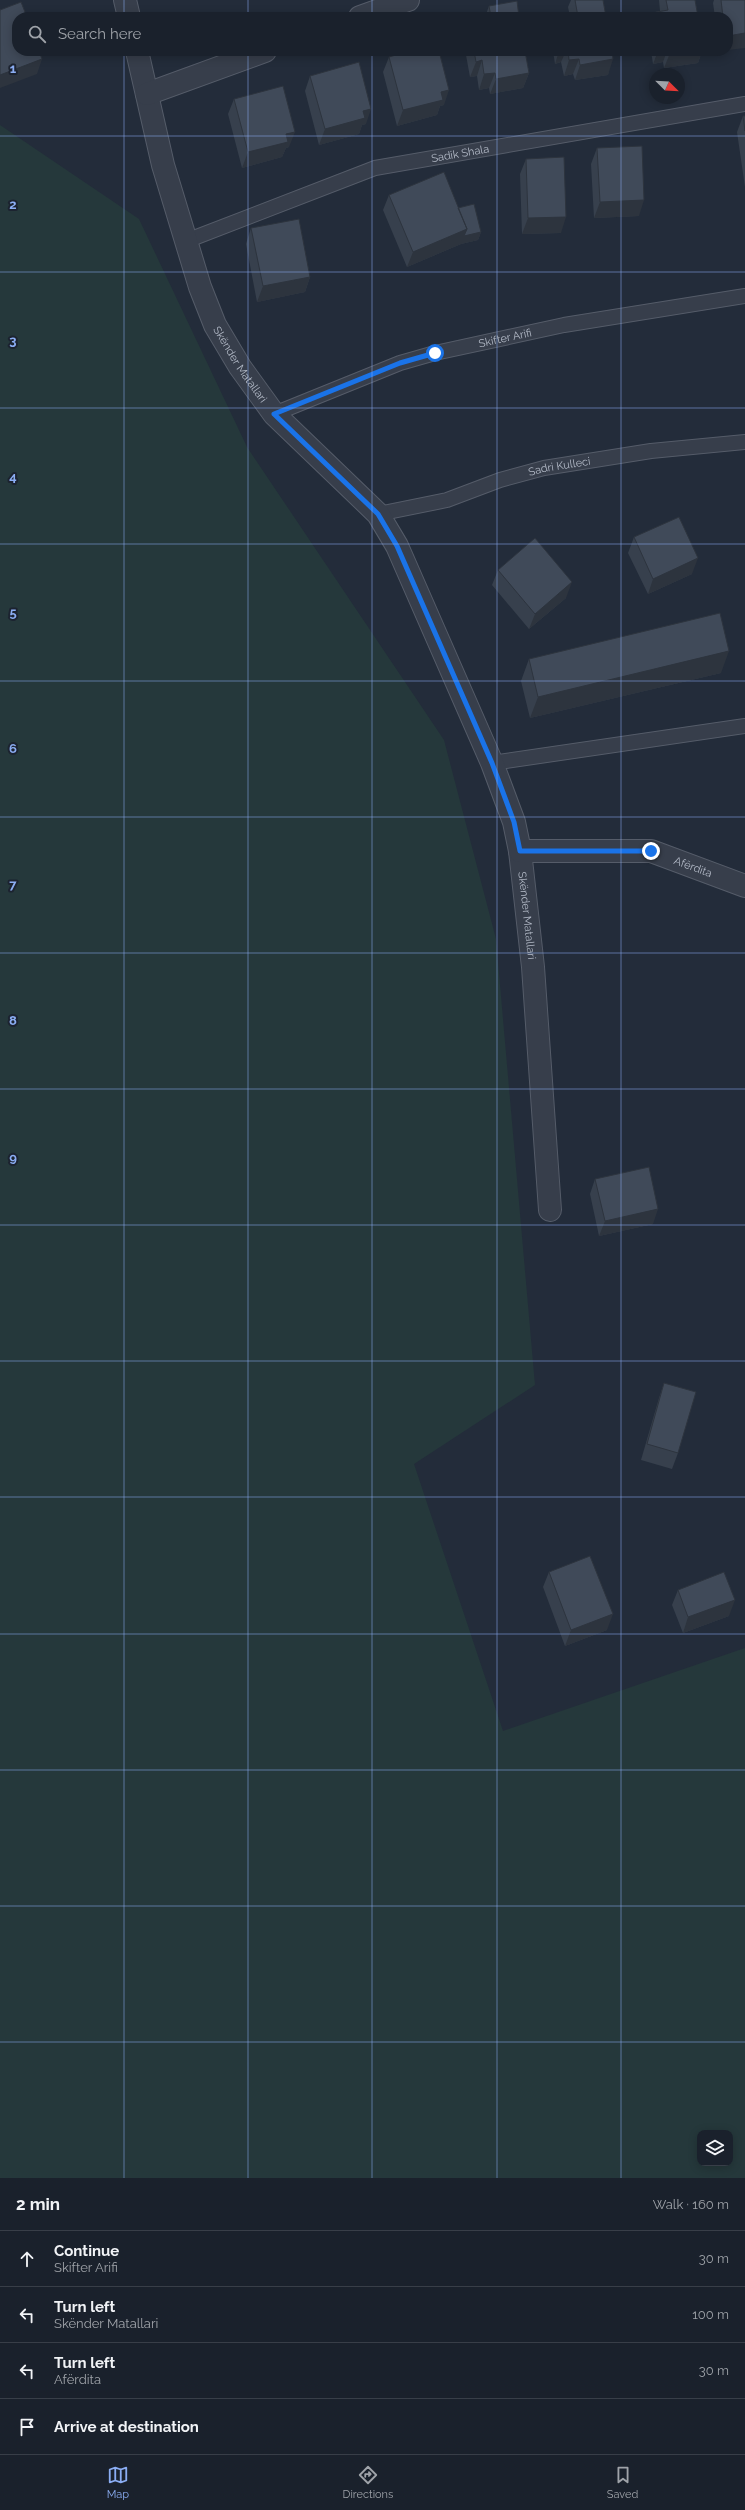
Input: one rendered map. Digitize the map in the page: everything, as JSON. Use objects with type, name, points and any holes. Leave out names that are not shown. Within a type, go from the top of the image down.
[{"type":"street","points":[[125,0],[128,12]]},
{"type":"street","points":[[374,12],[408,0]]},
{"type":"street","name":"Skënder Matallari","points":[[138,56],[163,165],[200,287],[215,325],[240,367],[274,414],[378,514],[397,546],[492,763],[514,822],[520,851],[533,966],[550,1210]]},
{"type":"street","points":[[147,94],[252,56]]},
{"type":"street","name":"Afërdita","points":[[520,851],[651,851],[745,886]]},
{"type":"lane","name":"Sadik Shala","points":[[186,240],[375,168],[745,104]]},
{"type":"lane","name":"Skifter Arifi","points":[[274,414],[400,363],[435,353],[564,325],[745,296]]},
{"type":"lane","name":"Sadri Kulleci","points":[[378,514],[447,500],[500,480],[544,468],[651,451],[745,442]]},
{"type":"lane","points":[[492,763],[745,726]]},
{"type":"shaded area","points":[[0,125],[139,219],[247,447],[444,740],[496,939],[535,1385],[414,1464],[503,1731],[745,1648],[745,2178],[0,2178]]},
{"type":"building","points":[[575,0],[603,0],[605,12],[577,12]]},
{"type":"building","points":[[666,0],[695,0],[697,12],[657,12],[668,10]]},
{"type":"building","points":[[721,0],[745,0],[745,33],[733,35],[733,12],[722,12]]},
{"type":"building","points":[[517,1],[518,12],[490,12],[489,6]]},
{"type":"building","points":[[21,2],[25,12],[12,12],[12,56],[41,56],[42,59],[0,75],[0,10]]},
{"type":"building","points":[[440,56],[449,90],[441,92],[443,100],[403,110],[389,57]]},
{"type":"building","points":[[475,56],[526,56],[529,73],[496,79],[495,73],[484,74],[482,60],[476,62]]},
{"type":"building","points":[[569,56],[613,56],[613,59],[580,65],[579,59],[569,60]]},
{"type":"building","points":[[359,62],[371,109],[363,111],[365,118],[325,129],[310,76]]},
{"type":"building","points":[[283,86],[295,132],[286,134],[288,142],[248,152],[234,99]]},
{"type":"building","points":[[743,116],[745,116],[745,131]]},
{"type":"building","points":[[642,146],[644,200],[600,202],[597,148]]},
{"type":"building","points":[[564,157],[566,217],[528,218],[526,159]]},
{"type":"building","points":[[444,172],[467,229],[413,252],[389,195]]},
{"type":"building","points":[[474,204],[481,232],[464,236],[467,229],[458,208]]},
{"type":"building","points":[[299,219],[310,277],[263,286],[251,228]]},
{"type":"building","points":[[679,517],[698,558],[653,579],[634,537]]},
{"type":"building","points":[[535,538],[572,582],[535,614],[498,570]]},
{"type":"building","points":[[720,613],[729,651],[538,697],[529,659]]},
{"type":"building","points":[[649,1167],[658,1209],[605,1221],[595,1179]]},
{"type":"building","points":[[664,1383],[696,1392],[678,1453],[647,1444]]},
{"type":"building","points":[[590,1556],[613,1614],[571,1630],[549,1572]]},
{"type":"building","points":[[724,1572],[735,1600],[688,1617],[678,1590]]},
{"type":"route","points":[[435,353],[400,363],[274,414],[378,514],[397,546],[492,763],[514,822],[520,851],[651,851]]}]
